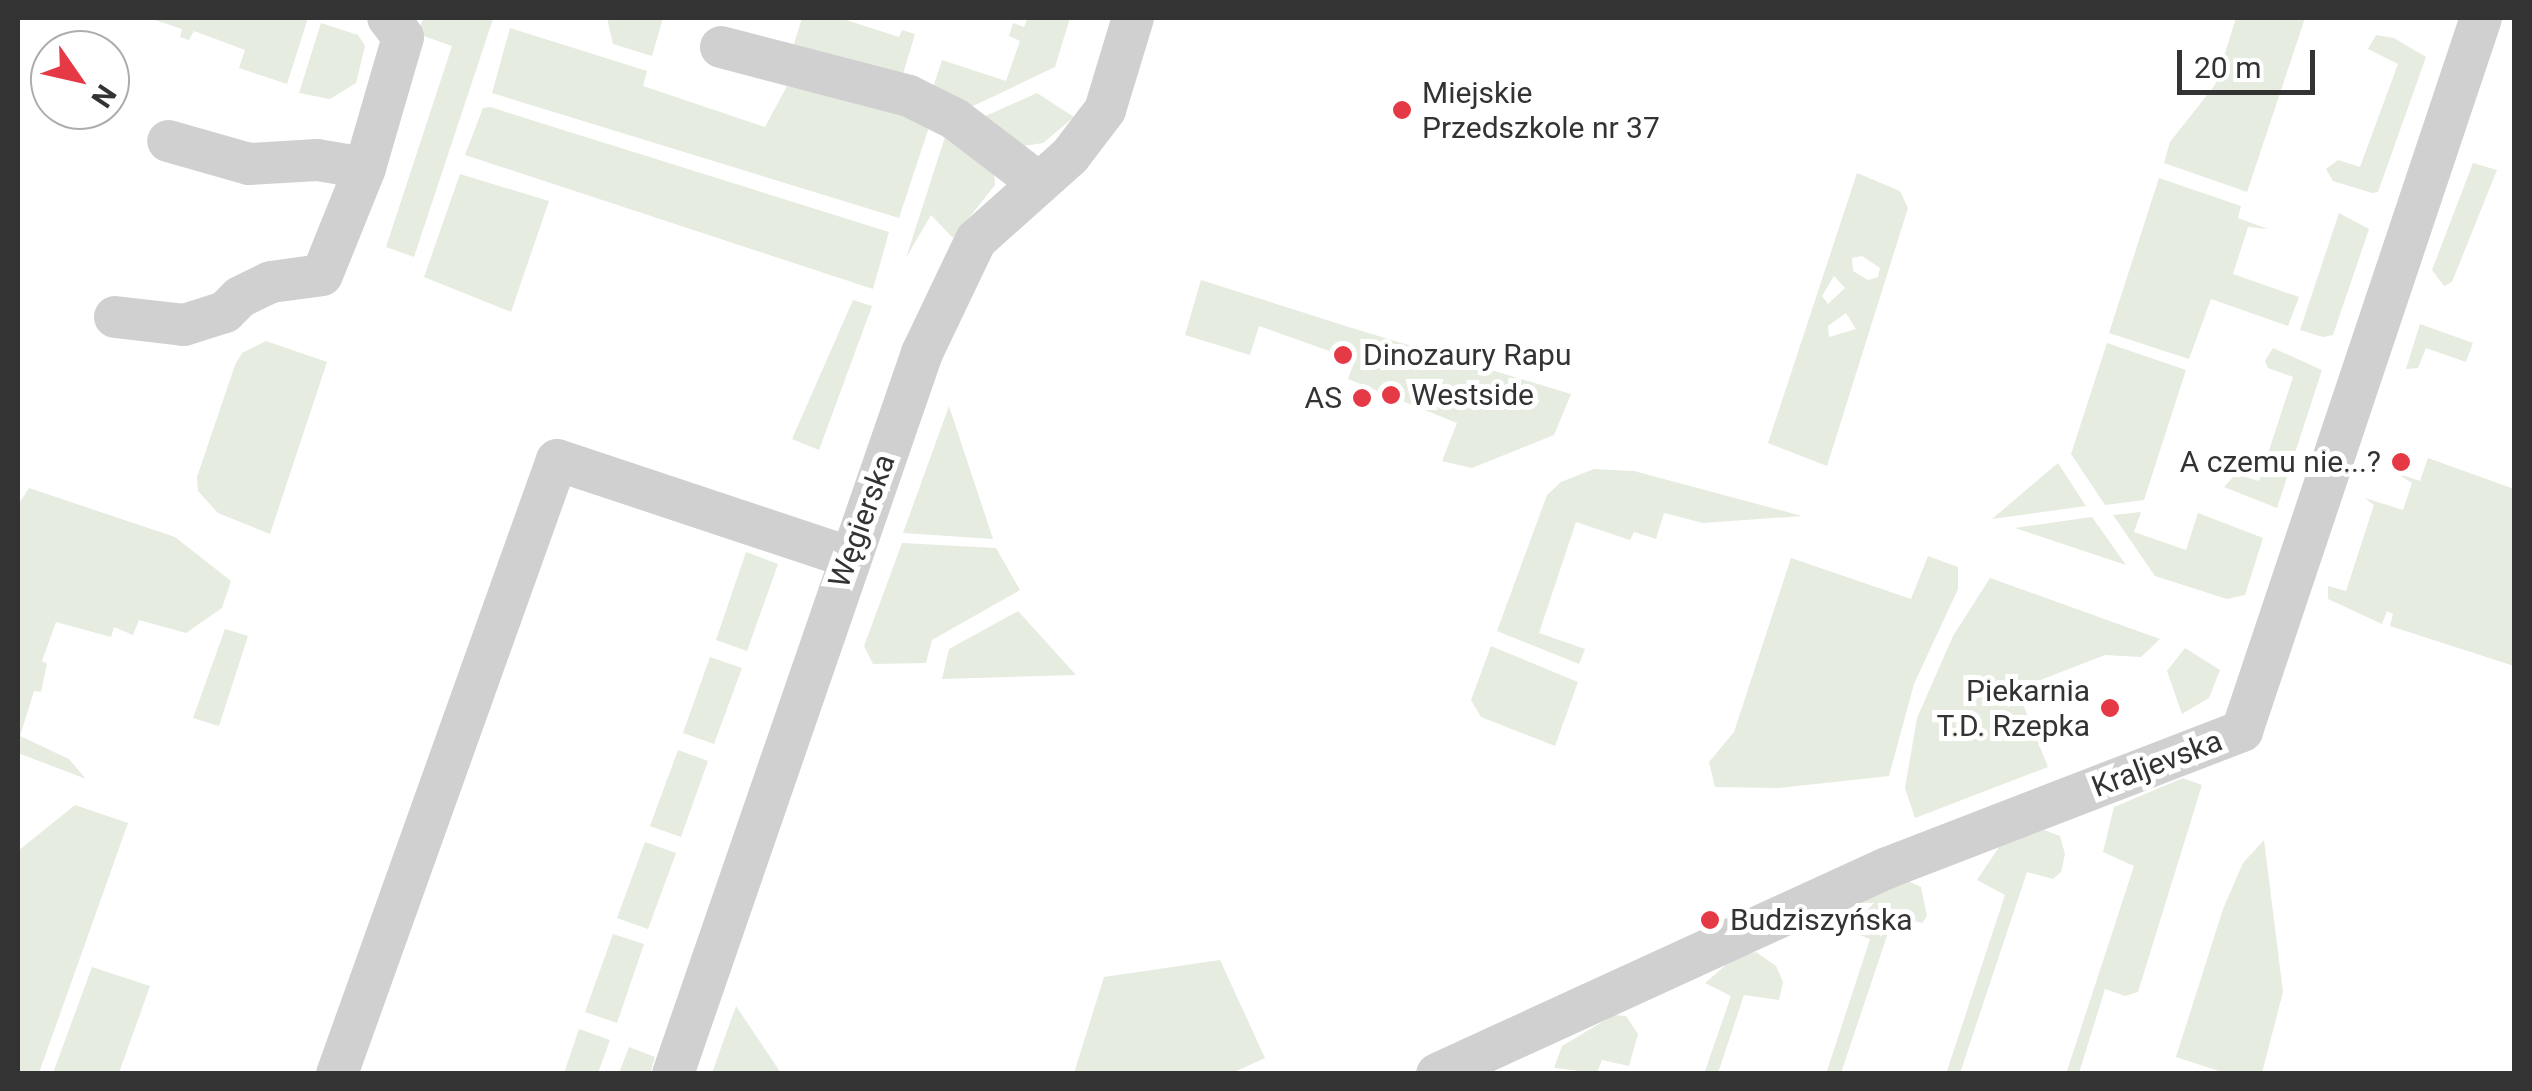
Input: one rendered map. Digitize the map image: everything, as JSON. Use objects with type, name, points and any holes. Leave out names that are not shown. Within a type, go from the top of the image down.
[{"type":"street","points":[[115,317],[184,325],[226,312],[240,296],[271,282],[322,275],[365,168],[403,37],[388,18]]},
{"type":"street","name":"Węgierska","points":[[673,1074],[848,558],[922,353],[976,240],[1039,183],[1105,110],[1133,18]]},
{"type":"street","name":"Kraljevska","points":[[1437,1074],[1887,868],[2242,732],[2481,18]]},
{"type":"street","points":[[721,47],[909,96],[955,118],[1039,183]]},
{"type":"street","points":[[168,141],[249,164],[317,160],[365,168]]},
{"type":"street","points":[[337,1074],[557,460],[848,558]]},
{"type":"shaded area","points":[[149,18],[308,18],[287,84],[239,68],[245,50],[194,31],[189,40],[180,37],[182,29]]},
{"type":"shaded area","points":[[423,18],[493,19],[414,257],[386,247],[452,46],[418,34]]},
{"type":"shaded area","points":[[607,18],[663,18],[652,56],[613,44]]},
{"type":"shaded area","points":[[802,18],[840,18],[899,37],[902,30],[915,34],[901,81],[793,47]]},
{"type":"shaded area","points":[[1028,18],[1070,18],[1055,67],[969,108],[932,91],[942,60],[1006,81],[1020,41],[1009,36],[1013,23],[1024,27]]},
{"type":"shaded area","points":[[2236,18],[2305,18],[2247,192],[2164,163],[2170,142],[2215,85]]},
{"type":"shaded area","points":[[321,23],[358,35],[365,46],[356,83],[330,99],[299,93]]},
{"type":"shaded area","points":[[510,28],[647,71],[643,86],[765,127],[787,86],[931,121],[899,218],[492,93]]},
{"type":"shaded area","points":[[2376,35],[2394,38],[2426,57],[2378,192],[2372,193],[2333,181],[2326,169],[2338,160],[2360,167],[2398,64],[2368,49]]},
{"type":"shaded area","points":[[1037,93],[1074,117],[1043,143],[1024,146],[981,118]]},
{"type":"shaded area","points":[[490,107],[889,232],[873,289],[465,155],[483,108]]},
{"type":"shaded area","points":[[945,137],[994,169],[995,185],[953,238],[931,215],[906,258]]},
{"type":"shaded area","points":[[2473,163],[2497,170],[2452,282],[2444,286],[2432,270]]},
{"type":"shaded area","points":[[1857,173],[1900,191],[1908,208],[1827,466],[1768,443]],"holes":[[[1862,256],[1880,268],[1878,277],[1868,280],[1853,271],[1852,258]],[[1834,276],[1845,288],[1828,304],[1822,296]],[[1846,313],[1856,329],[1829,337],[1828,326]]]},
{"type":"shaded area","points":[[460,174],[549,201],[511,312],[424,277]]},
{"type":"shaded area","points":[[2159,178],[2241,206],[2238,218],[2268,229],[2248,227],[2233,274],[2299,297],[2288,326],[2211,299],[2189,359],[2109,333]]},
{"type":"shaded area","points":[[2339,213],[2369,229],[2333,335],[2323,337],[2300,330]]},
{"type":"shaded area","points":[[1201,280],[1571,394],[1554,435],[1472,468],[1442,461],[1457,423],[1348,379],[1355,360],[1259,326],[1250,355],[1185,335]]},
{"type":"shaded area","points":[[853,300],[872,306],[819,450],[792,439]]},
{"type":"shaded area","points":[[2420,324],[2473,343],[2466,362],[2426,348],[2418,368],[2406,369]]},
{"type":"shaded area","points":[[266,341],[327,362],[270,534],[218,513],[198,491],[197,477],[235,365],[242,353]]},
{"type":"shaded area","points":[[2107,343],[2186,370],[2144,500],[2105,505],[2071,454]]},
{"type":"shaded area","points":[[2273,348],[2322,370],[2277,508],[2224,487],[2236,474],[2259,481],[2293,377],[2268,368],[2265,361]]},
{"type":"shaded area","points":[[949,406],[993,539],[903,533]]},
{"type":"shaded area","points":[[2428,458],[2514,489],[2514,666],[2390,626],[2393,614],[2387,611],[2382,624],[2328,599],[2328,586],[2346,591],[2374,505],[2365,498],[2403,510],[2412,483],[2394,472],[2420,481]]},
{"type":"shaded area","points":[[2058,463],[2086,506],[1992,519]]},
{"type":"shaded area","points":[[1594,469],[1634,471],[1802,516],[1703,523],[1664,513],[1656,539],[1634,532],[1630,540],[1576,522],[1539,633],[1585,649],[1579,664],[1497,631],[1547,495],[1561,482]]},
{"type":"shaded area","points":[[29,488],[175,537],[231,581],[222,608],[186,633],[139,620],[133,635],[114,627],[111,637],[56,622],[42,661],[47,664],[41,692],[34,691],[20,736],[69,759],[86,779],[18,753],[18,505]]},
{"type":"shaded area","points":[[2141,512],[2134,532],[2186,550],[2198,513],[2263,538],[2245,595],[2227,599],[2155,576],[2113,515]]},
{"type":"shaded area","points":[[2092,517],[2126,565],[2015,528]]},
{"type":"shaded area","points":[[902,543],[996,548],[1020,590],[932,640],[926,663],[873,664],[864,646]]},
{"type":"shaded area","points":[[746,552],[778,564],[747,651],[716,640]]},
{"type":"shaded area","points":[[1928,556],[1958,567],[1958,589],[1914,684],[1889,776],[1779,788],[1715,787],[1709,762],[1734,732],[1791,558],[1911,599]]},
{"type":"shaded area","points":[[1990,578],[2160,639],[2141,657],[2105,655],[2017,689],[2048,767],[1915,818],[1905,788],[1917,718],[1953,636]]},
{"type":"shaded area","points":[[1018,611],[1076,675],[942,679],[949,649]]},
{"type":"shaded area","points":[[225,629],[248,636],[219,726],[193,718]]},
{"type":"shaded area","points":[[1491,646],[1578,682],[1555,746],[1481,717],[1471,700]]},
{"type":"shaded area","points":[[2185,648],[2220,670],[2209,698],[2182,714],[2167,671]]},
{"type":"shaded area","points":[[710,657],[742,668],[714,744],[683,733]]},
{"type":"shaded area","points":[[678,750],[708,761],[681,837],[650,826]]},
{"type":"shaded area","points":[[2183,778],[2202,785],[2138,992],[2125,996],[2105,989],[2079,1073],[2066,1074],[2134,866],[2103,852],[2114,807]]},
{"type":"shaded area","points":[[75,805],[128,823],[39,1073],[18,1073],[18,851]]},
{"type":"shaded area","points":[[2044,830],[2060,836],[2065,854],[2061,872],[2053,879],[2027,872],[1960,1073],[1946,1074],[2005,895],[1977,880],[1999,847]]},
{"type":"shaded area","points":[[2264,840],[2283,992],[2262,1073],[2225,1073],[2176,1057],[2223,909],[2243,863]]},
{"type":"shaded area","points":[[645,842],[676,853],[648,929],[617,918]]},
{"type":"shaded area","points":[[1908,881],[1921,887],[1927,916],[1922,923],[1894,915],[1841,1073],[1826,1074],[1870,939],[1841,928],[1841,920],[1856,905]]},
{"type":"shaded area","points":[[613,934],[644,944],[617,1023],[585,1012]]},
{"type":"shaded area","points":[[1756,952],[1776,966],[1783,982],[1779,1000],[1744,995],[1718,1073],[1704,1074],[1731,996],[1705,983],[1734,958]]},
{"type":"shaded area","points":[[1220,960],[1265,1058],[1232,1073],[1074,1073],[1104,977]]},
{"type":"shaded area","points":[[92,967],[150,986],[119,1073],[53,1073]]},
{"type":"shaded area","points":[[736,1006],[781,1073],[712,1073]]},
{"type":"shaded area","points":[[1614,1015],[1626,1016],[1638,1034],[1629,1066],[1602,1060],[1597,1073],[1554,1068],[1562,1046]]},
{"type":"shaded area","points":[[579,1029],[610,1040],[598,1073],[564,1073]]},
{"type":"shaded area","points":[[629,1047],[655,1057],[650,1073],[619,1073]]},
{"type":"place","name":"Miejskie Przedszkole nr 37","points":[[1402,110]]},
{"type":"place","name":"Dinozaury Rapu","points":[[1343,355]]},
{"type":"place","name":"Westside","points":[[1391,395]]},
{"type":"place","name":"AS","points":[[1362,398]]},
{"type":"place","name":"A czemu nie...?","points":[[2401,462]]},
{"type":"place","name":"Piekarnia T.D. Rzepka","points":[[2110,708]]},
{"type":"place","name":"Budziszyńska","points":[[1710,920]]}]
